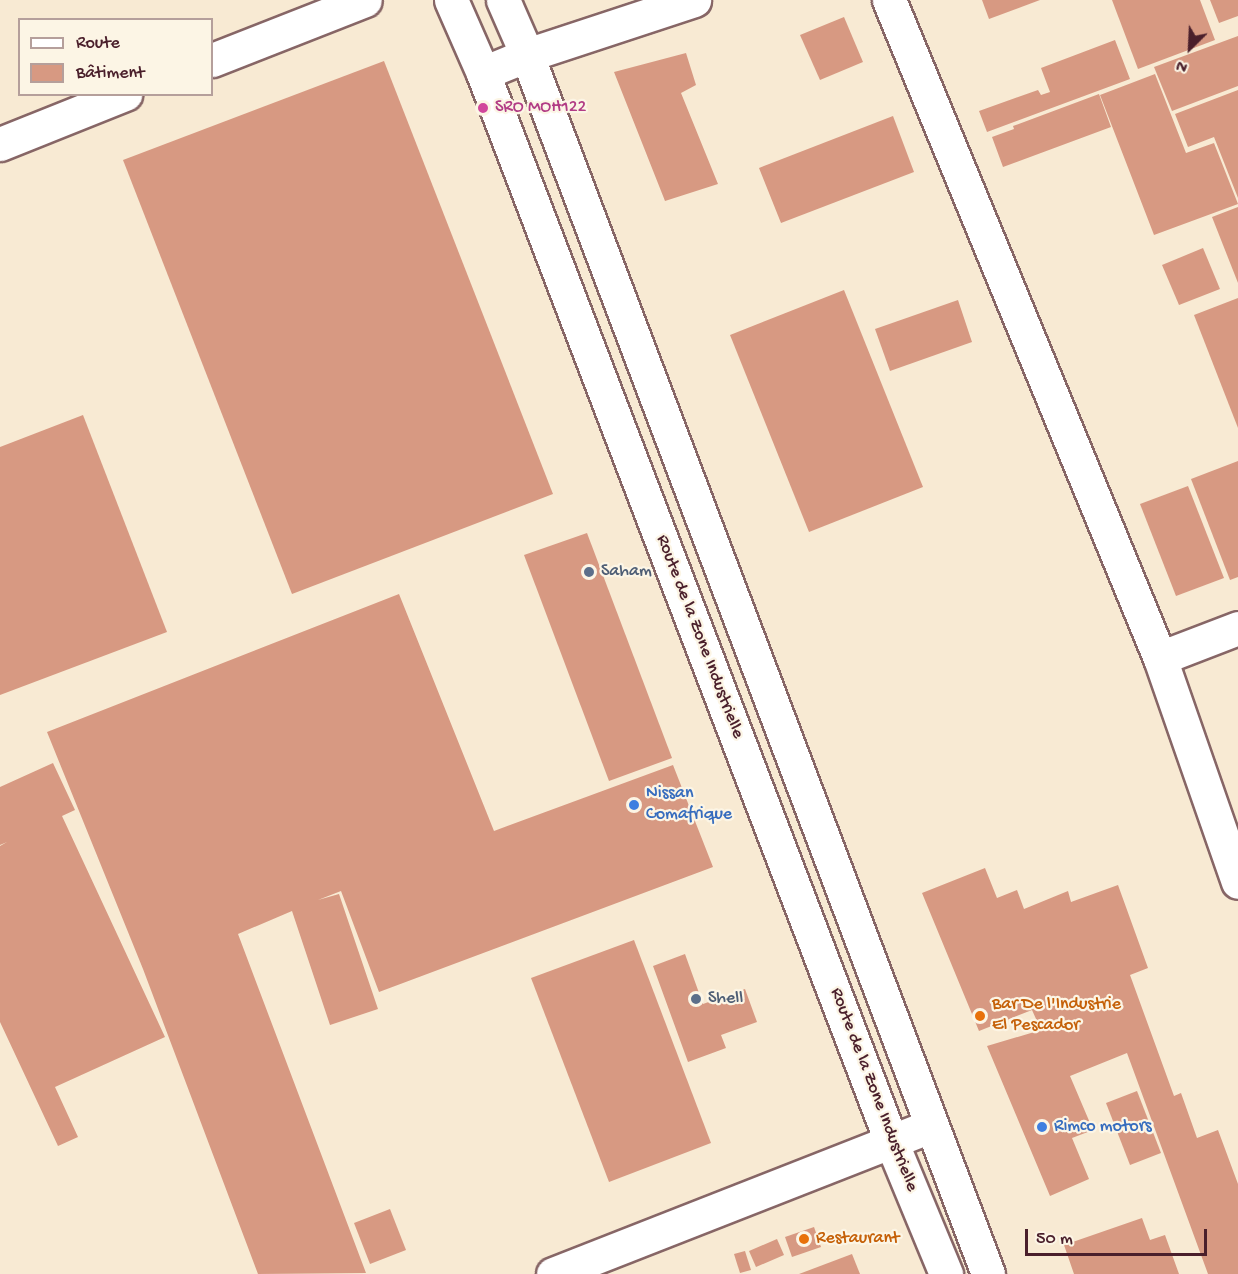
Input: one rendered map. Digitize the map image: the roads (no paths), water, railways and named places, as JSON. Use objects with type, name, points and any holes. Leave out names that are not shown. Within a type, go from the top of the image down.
[{"type":"main road","points":[[213,60],[365,0]]},
{"type":"main road","name":"Route de la Zone Industrielle","points":[[451,0],[483,73],[891,1141],[946,1274]]},
{"type":"main road","points":[[503,0],[527,56],[930,1126],[988,1274]]},
{"type":"main road","points":[[483,73],[694,0]]},
{"type":"main road","points":[[889,0],[1160,658],[1238,882]]},
{"type":"main road","points":[[0,144],[120,96]]},
{"type":"main road","points":[[1160,658],[1238,628]]},
{"type":"main road","points":[[553,1274],[930,1126]]},
{"type":"place","name":"SRO MOH122","points":[[483,108]]},
{"type":"place","name":"Saham","points":[[589,572]]},
{"type":"place","name":"Nissan Comafrique","points":[[634,805]]},
{"type":"place","name":"Shell","points":[[696,999]]},
{"type":"place","name":"Bar De l'Industrie El Pescador","points":[[980,1016]]},
{"type":"place","name":"Rimco motors","points":[[1042,1127]]},
{"type":"place","name":"Restaurant","points":[[804,1239]]}]
